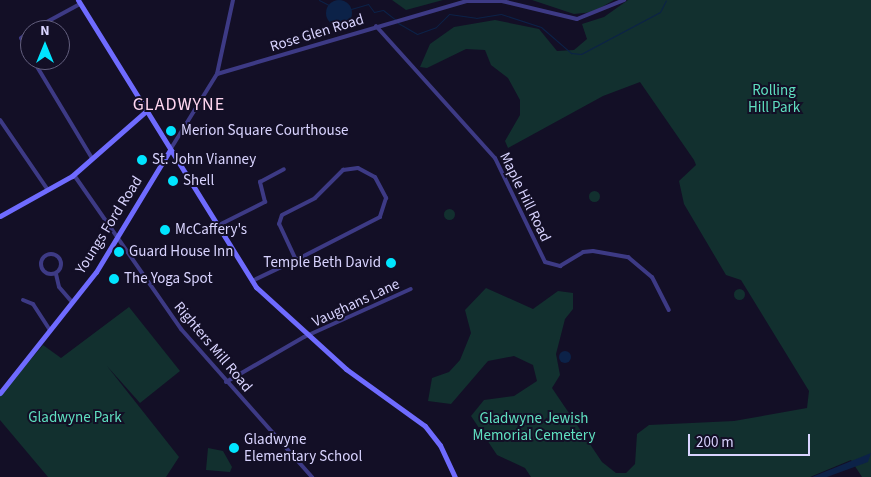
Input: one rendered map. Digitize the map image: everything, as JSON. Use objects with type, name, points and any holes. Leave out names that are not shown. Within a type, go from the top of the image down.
[{"type":"main road","points":[[79,2],[252,281],[310,336],[425,426],[440,445],[455,477]]},
{"type":"main road","points":[[0,216],[74,174],[146,111]]},
{"type":"main road","name":"Youngs Ford Road","points":[[0,393],[72,302],[119,236],[170,150]]},
{"type":"street","name":"Youngs Ford Road","points":[[170,150],[217,74],[233,0]]},
{"type":"street","name":"Rose Glen Road","points":[[217,74],[449,5],[493,0],[585,18],[624,0]]},
{"type":"street","points":[[49,20],[79,2]]},
{"type":"street","name":"Maple Hill Road","points":[[376,26],[496,158],[544,262],[560,266],[582,252],[593,251],[628,257],[652,277],[669,310]]},
{"type":"street","points":[[39,70],[92,158]]},
{"type":"street","points":[[0,120],[48,190]]},
{"type":"street","points":[[217,226],[265,202],[260,182],[284,169]]},
{"type":"street","points":[[252,281],[296,260],[377,220],[386,201],[377,179],[362,169],[343,170],[316,198],[282,215],[280,226],[296,260]]},
{"type":"street","name":"Righters Mill Road","points":[[74,174],[119,236],[180,329],[312,477]]},
{"type":"street","points":[[56,274],[62,269],[61,261],[45,255],[42,266],[56,274],[59,287],[72,302]]},
{"type":"street","name":"Vaughans Lane","points":[[226,382],[310,336],[411,289]]},
{"type":"street","points":[[23,300],[32,304],[50,330]]},
{"type":"green space","points":[[392,0],[443,0],[406,10]]},
{"type":"green space","points":[[532,0],[614,0],[593,12],[574,14]]},
{"type":"green space","name":"Rolling Hill Park","points":[[628,0],[871,0],[871,477],[862,477],[851,460],[810,477],[531,477],[525,468],[497,455],[471,416],[484,400],[514,396],[537,381],[533,365],[514,356],[488,361],[451,404],[428,401],[432,378],[449,372],[460,360],[471,333],[465,310],[486,288],[533,309],[558,291],[573,293],[573,309],[565,319],[556,354],[560,375],[552,388],[602,462],[616,473],[626,473],[635,464],[637,434],[649,425],[734,421],[807,408],[809,391],[741,280],[726,275],[684,204],[679,181],[696,165],[640,82],[603,96],[508,148],[505,141],[520,115],[520,100],[508,78],[491,65],[485,50],[466,49],[427,68],[420,67],[430,44],[454,27],[495,20],[539,29],[557,51],[574,50],[587,39],[582,24],[604,17]]},
{"type":"green space","points":[[594,190],[600,196],[594,202],[588,196]]},
{"type":"green space","points":[[449,208],[455,214],[449,220],[443,214]]},
{"type":"green space","points":[[739,288],[745,294],[739,300],[733,294]]},
{"type":"green space","name":"Gladwyne Park","points":[[129,307],[180,371],[140,403],[107,366],[179,457],[166,477],[48,477],[0,420],[0,396],[43,345],[61,358]]},
{"type":"green space","points":[[208,448],[223,451],[232,467],[230,472],[206,470]]},
{"type":"water","points":[[339,0],[348,4],[352,13],[348,22],[339,26],[330,22],[326,13],[330,4]]},
{"type":"water","points":[[563,351],[567,351],[571,357],[567,363],[563,363],[559,359],[559,355]]},
{"type":"water","points":[[871,453],[868,462],[827,477],[812,477]]},
{"type":"waterway","points":[[319,0],[329,5]]},
{"type":"waterway","points":[[398,23],[417,34],[436,27],[449,14],[476,18],[501,14],[541,27],[571,53],[581,54],[660,12],[666,0]]},
{"type":"waterway","points":[[351,9],[368,4],[374,12],[383,10],[396,20]]},
{"type":"place","name":"Merion Square Courthouse","points":[[171,131]]},
{"type":"place","name":"St. John Vianney","points":[[142,160]]},
{"type":"place","name":"Shell","points":[[173,181]]},
{"type":"place","name":"McCaffery's","points":[[165,230]]},
{"type":"place","name":"Guard House Inn","points":[[119,252]]},
{"type":"place","name":"Temple Beth David","points":[[391,263]]},
{"type":"place","name":"The Yoga Spot","points":[[114,279]]},
{"type":"place","name":"Gladwyne Elementary School","points":[[234,448]]},
{"type":"district","name":"GLADWYNE","points":[[179,105]]},
{"type":"park label","name":"Gladwyne Jewish Memorial Cemetery","points":[[534,426]]}]
